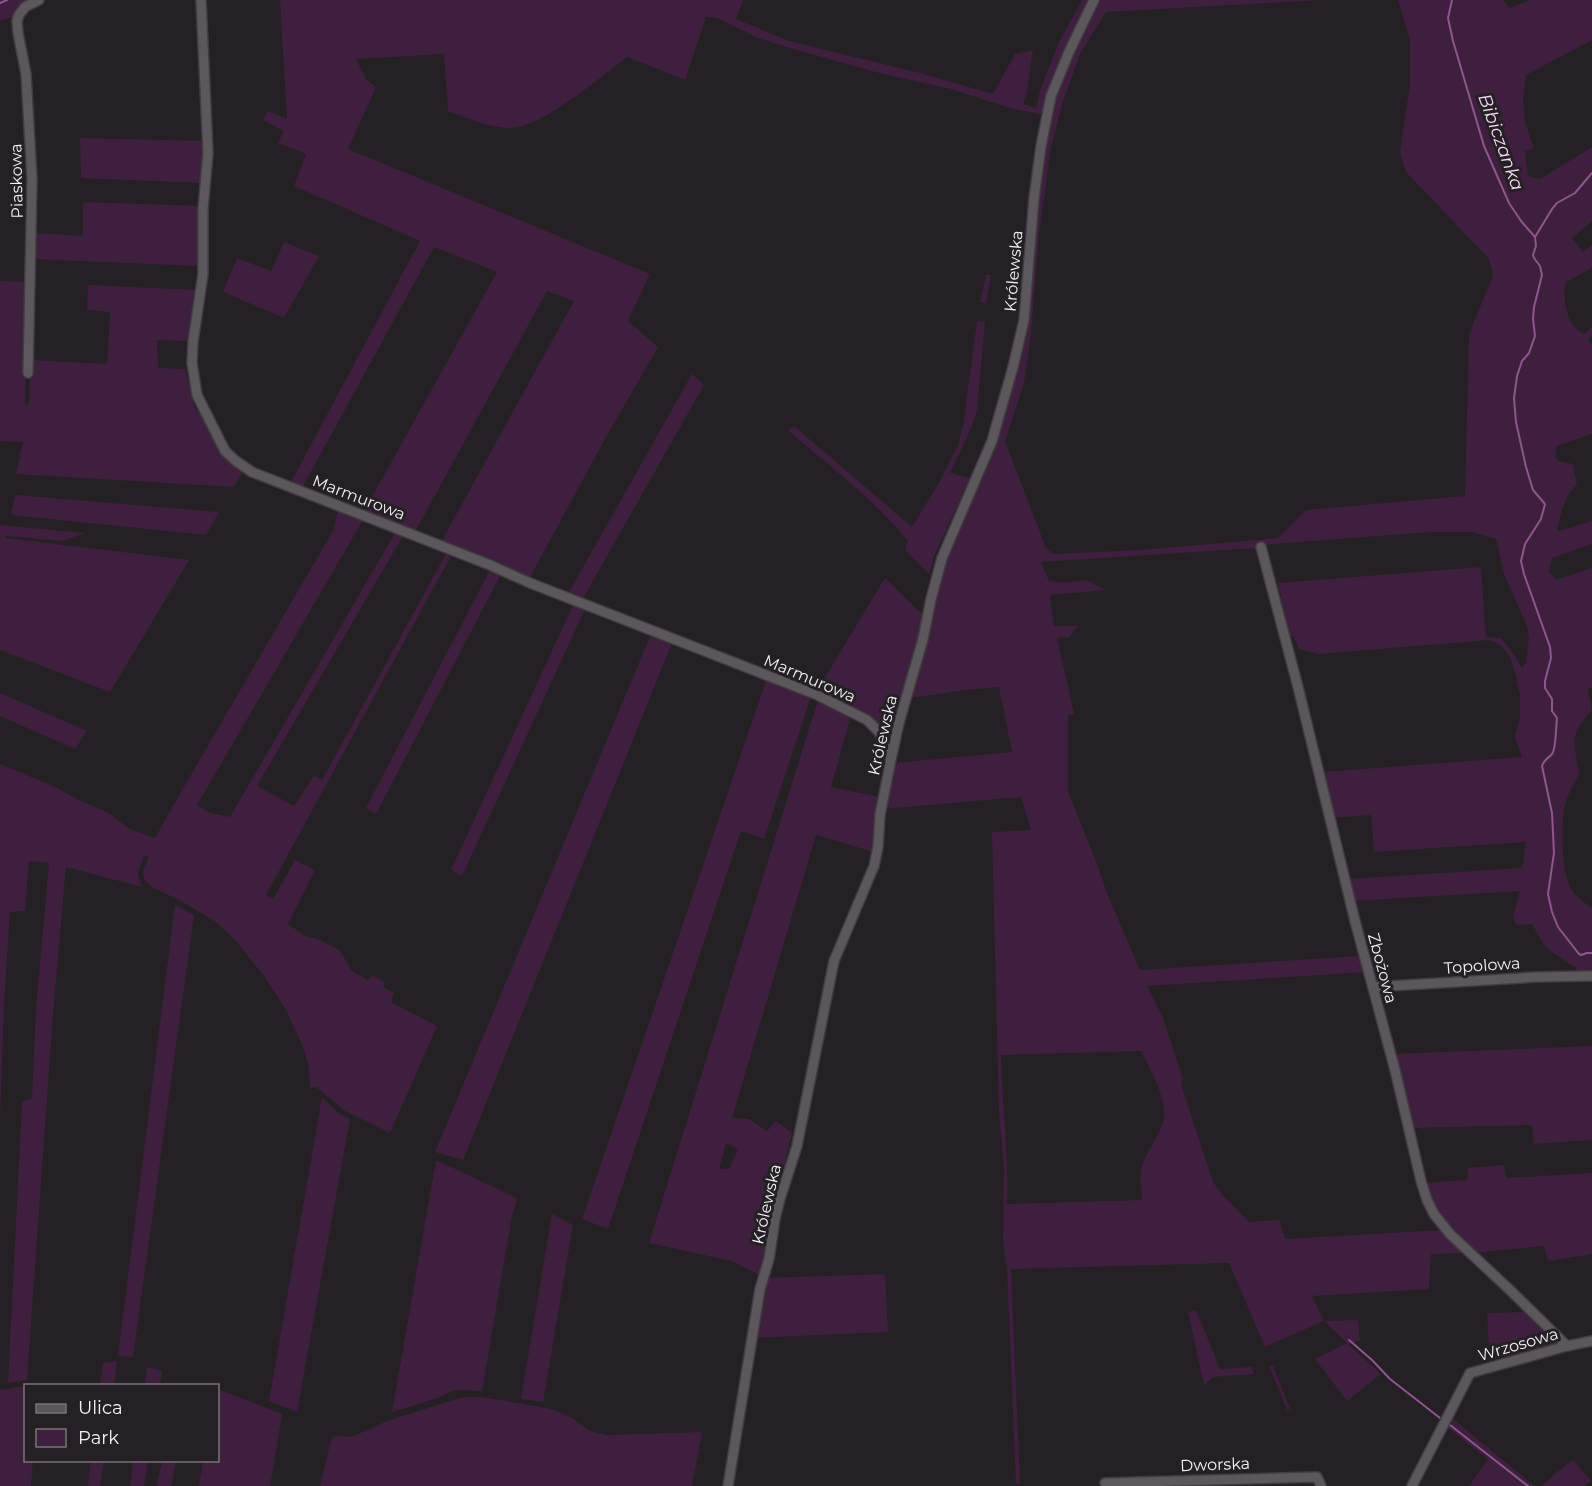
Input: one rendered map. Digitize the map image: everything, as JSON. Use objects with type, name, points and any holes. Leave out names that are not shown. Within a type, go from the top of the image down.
[{"type":"street","name":"Piaskowa","points":[[28,373],[32,180],[26,74],[17,21],[26,7],[39,0]]},
{"type":"street","name":"Marmurowa","points":[[201,0],[208,153],[203,208],[203,274],[192,363],[197,395],[225,451],[252,472],[815,694],[867,720],[879,732],[891,759]]},
{"type":"street","name":"Królewska","points":[[728,1486],[760,1289],[769,1259],[775,1218],[797,1146],[834,961],[874,866],[880,815],[891,759],[942,558],[992,441],[1013,367],[1024,320],[1034,198],[1051,96],[1069,52],[1095,0]]},
{"type":"street","name":"Zbożowa","points":[[1261,547],[1293,665],[1355,921],[1398,1080],[1427,1200],[1434,1214],[1450,1234],[1567,1346]]},
{"type":"street","name":"Topolowa","points":[[1373,987],[1592,976]]},
{"type":"street","name":"Wrzosowa","points":[[1412,1486],[1470,1374],[1592,1341]]},
{"type":"street","name":"Dworska","points":[[1105,1483],[1317,1477],[1321,1486]]},
{"type":"green space","points":[[0,0],[28,0],[14,16],[0,21]]},
{"type":"green space","points":[[280,0],[743,0],[736,19],[789,41],[920,73],[993,94],[1015,54],[1033,50],[1023,104],[1036,108],[1040,91],[1059,42],[1082,0],[1091,0],[1044,115],[1010,108],[951,89],[883,74],[800,51],[758,38],[717,18],[706,17],[685,80],[627,57],[554,111],[523,126],[510,128],[487,124],[448,111],[444,54],[356,59],[366,79],[376,87],[348,149],[650,274],[628,321],[658,347],[529,579],[441,542],[574,301],[547,291],[415,532],[363,513],[497,272],[434,247],[302,488],[290,484],[420,241],[294,186],[306,154],[278,143],[284,131],[263,120],[268,111],[287,119]]},
{"type":"green space","points":[[1097,0],[1320,0],[1106,12],[1080,54],[1062,104],[1051,148],[1039,234],[1031,334],[1024,383],[1005,441],[1046,548],[1053,554],[1141,550],[1278,538],[1306,510],[1465,496],[1469,334],[1493,276],[1489,259],[1406,172],[1400,152],[1410,84],[1410,40],[1398,0],[1503,0],[1509,8],[1531,0],[1592,0],[1592,40],[1526,75],[1523,99],[1525,121],[1534,149],[1525,151],[1528,176],[1540,179],[1592,147],[1592,221],[1572,238],[1583,252],[1592,245],[1592,268],[1566,282],[1565,304],[1570,321],[1578,330],[1584,334],[1592,327],[1592,335],[1588,339],[1592,345],[1592,434],[1557,446],[1555,457],[1558,461],[1573,464],[1577,485],[1566,500],[1557,529],[1559,531],[1592,521],[1592,544],[1552,558],[1549,572],[1556,580],[1592,568],[1592,687],[1588,689],[1592,710],[1576,734],[1575,747],[1579,776],[1565,805],[1562,841],[1564,865],[1570,886],[1578,897],[1592,908],[1592,975],[1575,972],[1577,968],[1554,954],[1543,944],[1532,924],[1516,925],[1513,917],[1520,891],[1352,901],[1347,879],[1521,868],[1526,842],[1374,852],[1371,815],[1332,818],[1322,772],[1522,757],[1515,737],[1520,716],[1520,696],[1510,657],[1502,646],[1489,640],[1319,654],[1299,649],[1294,637],[1289,636],[1278,583],[1481,567],[1486,637],[1501,638],[1522,668],[1526,663],[1529,638],[1527,626],[1504,574],[1496,539],[1472,532],[1430,532],[1261,545],[1256,548],[1041,562],[1049,581],[1064,583],[1086,580],[1106,590],[1050,595],[1054,626],[1078,626],[1069,637],[1057,638],[1074,714],[1068,715],[1068,791],[1107,893],[1140,970],[1362,956],[1366,972],[1147,986],[1163,1018],[1183,1079],[1181,1084],[1213,1182],[1249,1222],[1279,1220],[1285,1239],[1443,1230],[1467,1253],[1431,1254],[1429,1289],[1312,1296],[1324,1321],[1265,1347],[1229,1263],[1011,1269],[1020,1484],[1016,1484],[1007,1270],[1003,1240],[1004,1169],[999,1112],[992,832],[1031,830],[1021,797],[884,809],[894,763],[1012,752],[999,687],[909,698],[945,559],[1000,428],[1013,387],[1026,314],[1036,201],[1053,98]],"holes":[[[1141,1051],[1159,1088],[1164,1112],[1162,1125],[1142,1168],[1140,1177],[1142,1200],[1007,1204],[1001,1055]]]},
{"type":"green space","points":[[80,138],[205,141],[202,183],[81,178]]},
{"type":"green space","points":[[83,202],[200,206],[199,266],[33,259],[36,233],[83,236]]},
{"type":"green space","points":[[284,242],[319,256],[284,318],[223,292],[237,258],[271,271]]},
{"type":"green space","points":[[986,275],[991,275],[986,304],[980,302]]},
{"type":"green space","points":[[0,281],[28,282],[25,406],[29,403],[30,360],[107,364],[110,312],[87,310],[88,285],[199,290],[191,341],[157,340],[158,368],[185,369],[195,409],[202,417],[211,437],[216,439],[243,471],[234,487],[16,474],[23,442],[0,441]]},
{"type":"green space","points":[[977,321],[985,322],[977,410],[950,473],[970,478],[934,556],[929,574],[905,550],[908,541],[881,511],[788,430],[794,426],[912,527],[939,483],[958,445],[963,426]]},
{"type":"green space","points":[[692,374],[704,385],[582,600],[568,594]]},
{"type":"green space","points":[[15,495],[219,512],[206,535],[11,515]]},
{"type":"green space","points":[[338,509],[363,520],[197,805],[210,813],[230,817],[395,533],[403,536],[257,786],[294,806],[314,776],[322,780],[446,554],[451,556],[266,895],[273,899],[295,860],[315,870],[288,924],[305,936],[318,939],[339,950],[350,970],[368,980],[372,975],[385,982],[383,987],[394,993],[391,1002],[437,1026],[390,1133],[345,1111],[316,1087],[310,1088],[309,1068],[304,1049],[285,1008],[264,976],[235,940],[216,922],[150,886],[144,879],[143,871],[149,857],[144,855],[138,874],[142,887],[66,867],[53,1014],[27,1380],[8,1383],[22,1102],[32,1098],[36,1008],[49,863],[29,861],[25,911],[10,912],[0,1118],[0,764],[53,786],[107,812],[130,829],[155,838],[334,529]]},
{"type":"green space","points":[[0,525],[85,533],[64,541],[6,536],[5,538],[189,560],[110,692],[0,650]]},
{"type":"green space","points":[[490,570],[501,574],[376,814],[366,808]]},
{"type":"green space","points":[[885,578],[924,616],[921,639],[892,743],[886,742],[880,730],[817,691]]},
{"type":"green space","points":[[574,603],[586,607],[462,876],[451,870]]},
{"type":"green space","points":[[651,634],[672,643],[463,1160],[435,1152]]},
{"type":"green space","points":[[767,678],[811,697],[764,839],[741,831],[608,1229],[582,1219]]},
{"type":"green space","points":[[0,693],[87,731],[75,749],[0,716]]},
{"type":"green space","points":[[818,700],[851,716],[831,787],[880,797],[874,852],[816,835],[732,1118],[749,1119],[767,1131],[776,1121],[792,1133],[776,1200],[766,1258],[761,1274],[757,1274],[732,1261],[649,1243]],"holes":[[[726,1143],[738,1149],[729,1169],[719,1169]]]},
{"type":"green space","points":[[175,905],[194,915],[133,1357],[118,1356]]},
{"type":"green space","points":[[1592,1046],[1592,1140],[1534,1144],[1532,1125],[1412,1128],[1405,1091],[1394,1054]]},
{"type":"green space","points":[[322,1097],[337,1112],[350,1119],[297,1412],[269,1401]]},
{"type":"green space","points":[[436,1160],[517,1198],[482,1391],[452,1391],[435,1399],[392,1412]]},
{"type":"green space","points":[[1504,1165],[1506,1178],[1592,1173],[1592,1254],[1548,1261],[1544,1246],[1472,1253],[1437,1213],[1424,1183],[1467,1180],[1468,1168]]},
{"type":"green space","points":[[552,1214],[573,1225],[543,1402],[521,1399]]},
{"type":"green space","points":[[885,1274],[888,1332],[753,1338],[767,1278]]},
{"type":"green space","points":[[1196,1310],[1220,1369],[1252,1367],[1254,1374],[1213,1377],[1204,1385],[1188,1312]]},
{"type":"green space","points":[[1528,1312],[1559,1343],[1558,1347],[1490,1366],[1487,1313]]},
{"type":"green space","points":[[1358,1320],[1360,1340],[1348,1344],[1381,1374],[1347,1401],[1315,1359],[1347,1343],[1324,1321]]},
{"type":"green space","points":[[117,1361],[114,1384],[100,1384],[103,1363]]},
{"type":"green space","points":[[1269,1366],[1273,1366],[1290,1409],[1287,1410]]},
{"type":"green space","points":[[147,1367],[162,1371],[160,1384],[145,1384]]},
{"type":"green space","points":[[24,1386],[24,1462],[33,1462],[31,1486],[0,1486],[0,1390]]},
{"type":"green space","points":[[219,1389],[282,1414],[270,1486],[199,1486],[203,1462],[219,1462]]},
{"type":"green space","points":[[463,1397],[482,1397],[552,1409],[572,1418],[591,1431],[606,1435],[702,1432],[692,1486],[320,1486],[331,1440],[334,1436],[352,1437],[387,1421]]},
{"type":"green space","points":[[1451,1417],[1534,1486],[1469,1486],[1488,1459],[1446,1426]]},
{"type":"green space","points":[[1573,1460],[1591,1481],[1583,1486],[1542,1486],[1556,1473]]},
{"type":"green space","points":[[91,1462],[104,1462],[100,1486],[88,1486]]},
{"type":"green space","points":[[133,1462],[148,1462],[144,1486],[130,1486]]},
{"type":"green space","points":[[162,1462],[176,1462],[171,1486],[157,1486]]},
{"type":"waterway","points":[[0,3],[7,0]]},
{"type":"waterway","name":"Bibiczanka","points":[[1452,0],[1448,18],[1453,41],[1484,146],[1509,203],[1535,237],[1536,246],[1533,255],[1540,266],[1542,275],[1534,307],[1535,336],[1529,353],[1522,361],[1514,398],[1516,422],[1526,467],[1533,490],[1545,504],[1541,519],[1525,544],[1521,561],[1550,647],[1551,658],[1545,688],[1552,699],[1552,711],[1557,718],[1553,752],[1542,766],[1552,813],[1554,853],[1548,894],[1558,927],[1579,954],[1592,953]]},
{"type":"waterway","points":[[1535,237],[1557,203],[1575,193],[1592,173]]},
{"type":"waterway","points":[[1349,1340],[1390,1379],[1440,1418]]},
{"type":"waterway","points":[[1450,1425],[1528,1486]]}]
